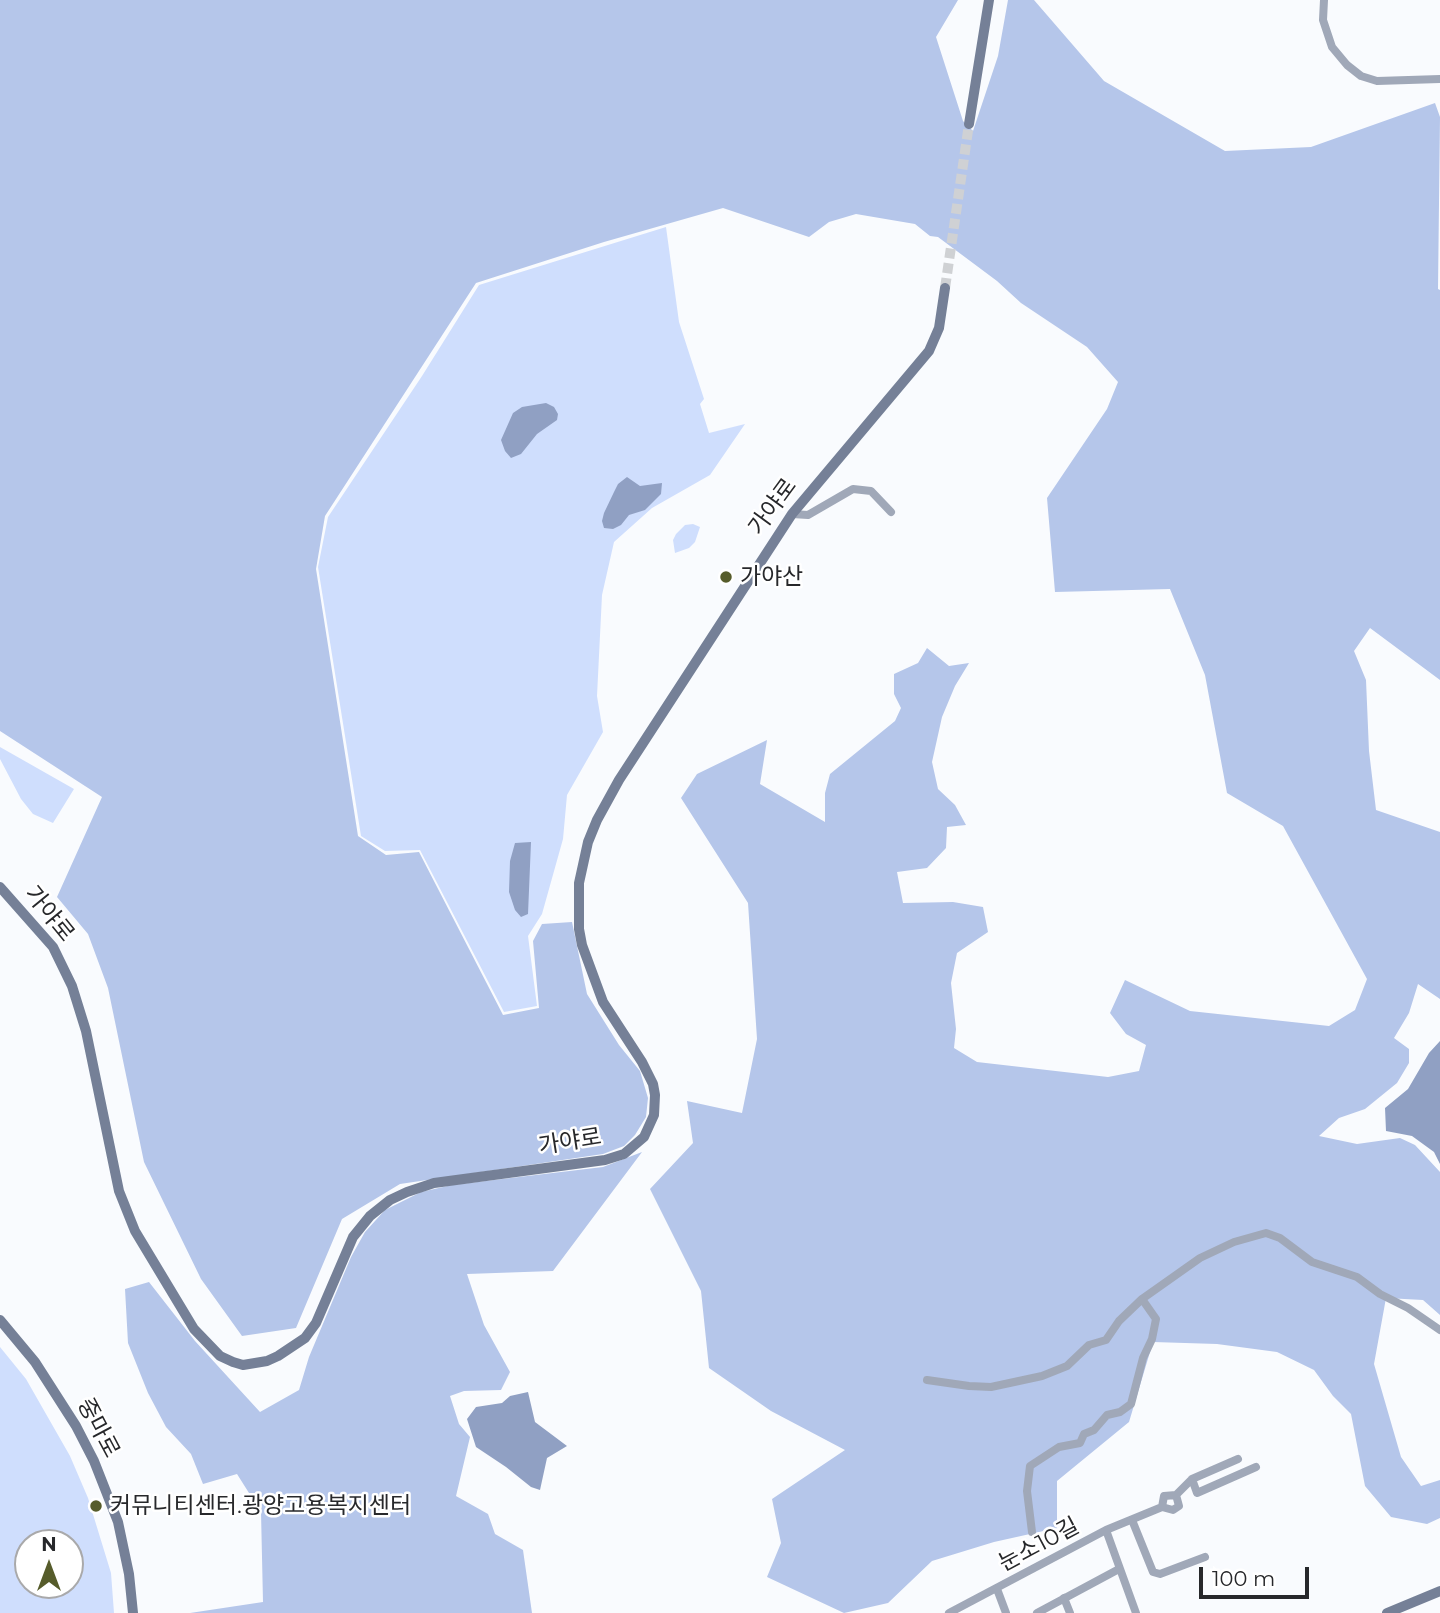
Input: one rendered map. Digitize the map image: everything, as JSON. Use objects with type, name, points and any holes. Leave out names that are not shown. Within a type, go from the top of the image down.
[{"type":"street","points":[[969,124],[989,0]]},
{"type":"street","points":[[1324,0],[1323,20],[1332,47],[1347,65],[1361,76],[1377,81],[1440,79]]},
{"type":"street","name":"가야로","points":[[0,887],[52,947],[72,986],[86,1031],[119,1191],[135,1231],[194,1329],[220,1356],[243,1365],[267,1361],[305,1338],[312,1330],[353,1237],[370,1216],[390,1200],[434,1183],[605,1160],[624,1154],[644,1137],[654,1115],[655,1095],[653,1084],[642,1062],[603,1002],[588,965],[579,929],[582,862],[597,820],[619,780],[792,514],[929,351],[939,328],[945,288]]},
{"type":"street","points":[[792,514],[808,515],[853,489],[871,491],[891,512]]},
{"type":"street","points":[[927,1380],[969,1387],[991,1387],[1042,1376],[1067,1366],[1089,1345],[1107,1340],[1119,1321],[1142,1299],[1200,1258],[1234,1242],[1266,1233],[1280,1238],[1312,1262],[1357,1277],[1440,1330]]},
{"type":"street","points":[[1032,1532],[1027,1491],[1030,1466],[1059,1447],[1080,1443],[1084,1434],[1094,1430],[1107,1415],[1120,1412],[1131,1404],[1156,1319],[1142,1299]]},
{"type":"street","name":"중마로","points":[[0,1320],[35,1362],[76,1426],[94,1461],[118,1522],[129,1574],[133,1613]]},
{"type":"street","points":[[1106,1530],[1162,1507],[1173,1510],[1179,1506],[1176,1495],[1192,1479],[1238,1459]]},
{"type":"street","points":[[1192,1479],[1197,1493],[1256,1466]]},
{"type":"street","points":[[1132,1520],[1153,1572],[1160,1574],[1205,1557]]},
{"type":"street","name":"눈소10길","points":[[952,1613],[1106,1530],[1136,1613]]},
{"type":"street","points":[[1037,1613],[1119,1569]]},
{"type":"street","points":[[997,1589],[1006,1613]]},
{"type":"street","points":[[1387,1613],[1440,1591]]},
{"type":"street","points":[[1064,1598],[1070,1613]]},
{"type":"shaded area","points":[[0,0],[958,0],[936,37],[963,121],[973,131],[998,56],[1008,0],[1034,0],[1104,81],[1225,151],[1311,147],[1435,103],[1440,117],[1440,680],[1370,628],[1354,651],[1366,680],[1369,751],[1376,810],[1440,832],[1440,999],[1418,984],[1409,1013],[1394,1038],[1409,1049],[1409,1063],[1397,1083],[1365,1109],[1339,1118],[1319,1136],[1357,1144],[1400,1138],[1415,1145],[1440,1172],[1440,1315],[1423,1300],[1386,1298],[1374,1364],[1401,1457],[1421,1486],[1440,1480],[1440,1518],[1427,1524],[1391,1517],[1365,1486],[1351,1414],[1333,1396],[1314,1370],[1277,1352],[1217,1344],[1153,1342],[1129,1422],[1057,1481],[1057,1528],[994,1542],[932,1561],[888,1603],[844,1613],[767,1577],[781,1543],[772,1499],[845,1450],[771,1411],[709,1368],[701,1291],[650,1189],[693,1143],[687,1101],[742,1113],[757,1039],[748,903],[681,798],[697,774],[767,740],[760,784],[825,822],[825,793],[830,774],[895,721],[901,708],[894,694],[894,674],[918,663],[927,648],[949,666],[969,663],[955,686],[942,717],[932,762],[938,789],[955,805],[966,825],[947,827],[946,848],[927,868],[897,872],[903,903],[953,902],[983,907],[988,932],[957,953],[951,983],[956,1029],[954,1048],[977,1062],[1108,1077],[1139,1071],[1146,1045],[1126,1034],[1110,1013],[1125,980],[1190,1011],[1329,1026],[1355,1010],[1367,979],[1283,826],[1227,793],[1205,675],[1170,589],[1055,592],[1047,498],[1107,409],[1118,382],[1087,347],[1021,303],[997,281],[938,237],[930,236],[915,224],[856,214],[829,222],[809,237],[723,208],[476,283],[325,516],[316,569],[358,836],[386,855],[419,852],[503,1015],[539,1008],[533,941],[542,924],[572,922],[587,994],[619,1045],[640,1071],[648,1098],[646,1117],[635,1135],[624,1146],[603,1154],[400,1184],[342,1219],[296,1328],[242,1336],[201,1279],[144,1162],[108,988],[88,934],[57,897],[102,797],[0,731]]},
{"type":"shaded area","points":[[666,227],[679,322],[704,399],[700,404],[709,433],[745,424],[710,475],[652,508],[614,542],[602,595],[597,696],[603,732],[567,795],[563,839],[542,914],[528,936],[537,1006],[504,1012],[420,850],[385,851],[361,836],[318,567],[328,517],[479,285]]},
{"type":"shaded area","points":[[546,403],[554,407],[558,414],[557,420],[537,434],[521,454],[511,458],[501,440],[513,413],[522,407]]},
{"type":"shaded area","points":[[627,477],[640,486],[662,483],[661,494],[645,510],[629,515],[621,525],[613,529],[604,528],[604,513],[618,484]]},
{"type":"shaded area","points":[[685,525],[700,527],[695,542],[689,548],[675,553],[673,540],[676,534]]},
{"type":"shaded area","points":[[0,747],[74,789],[53,823],[33,814],[21,799],[0,759]]},
{"type":"shaded area","points":[[531,842],[528,914],[521,917],[515,910],[509,892],[510,861],[515,843]]},
{"type":"shaded area","points":[[1440,1041],[1440,1164],[1434,1152],[1412,1136],[1386,1131],[1385,1108],[1408,1089],[1429,1053]]},
{"type":"shaded area","points":[[642,1152],[553,1271],[467,1274],[484,1325],[510,1372],[501,1390],[464,1391],[450,1396],[459,1424],[470,1437],[456,1496],[488,1514],[495,1534],[523,1550],[532,1613],[190,1613],[263,1602],[261,1512],[237,1474],[203,1484],[191,1454],[166,1427],[148,1393],[128,1343],[125,1289],[149,1282],[195,1341],[260,1412],[299,1390],[309,1357],[351,1257],[365,1232],[385,1210],[421,1192],[452,1185],[603,1167]]},
{"type":"shaded area","points":[[0,1347],[26,1379],[70,1456],[88,1498],[111,1573],[114,1613],[0,1613]]},
{"type":"shaded area","points":[[528,1392],[535,1422],[567,1446],[547,1458],[540,1490],[531,1487],[476,1447],[467,1419],[476,1407],[502,1403],[510,1396]]},
{"type":"tunnel","points":[[945,288],[969,124]]},
{"type":"place","name":"가야산","points":[[726,577]]},
{"type":"place","name":"커뮤니티센터.광양고용복지센터","points":[[96,1506]]}]
